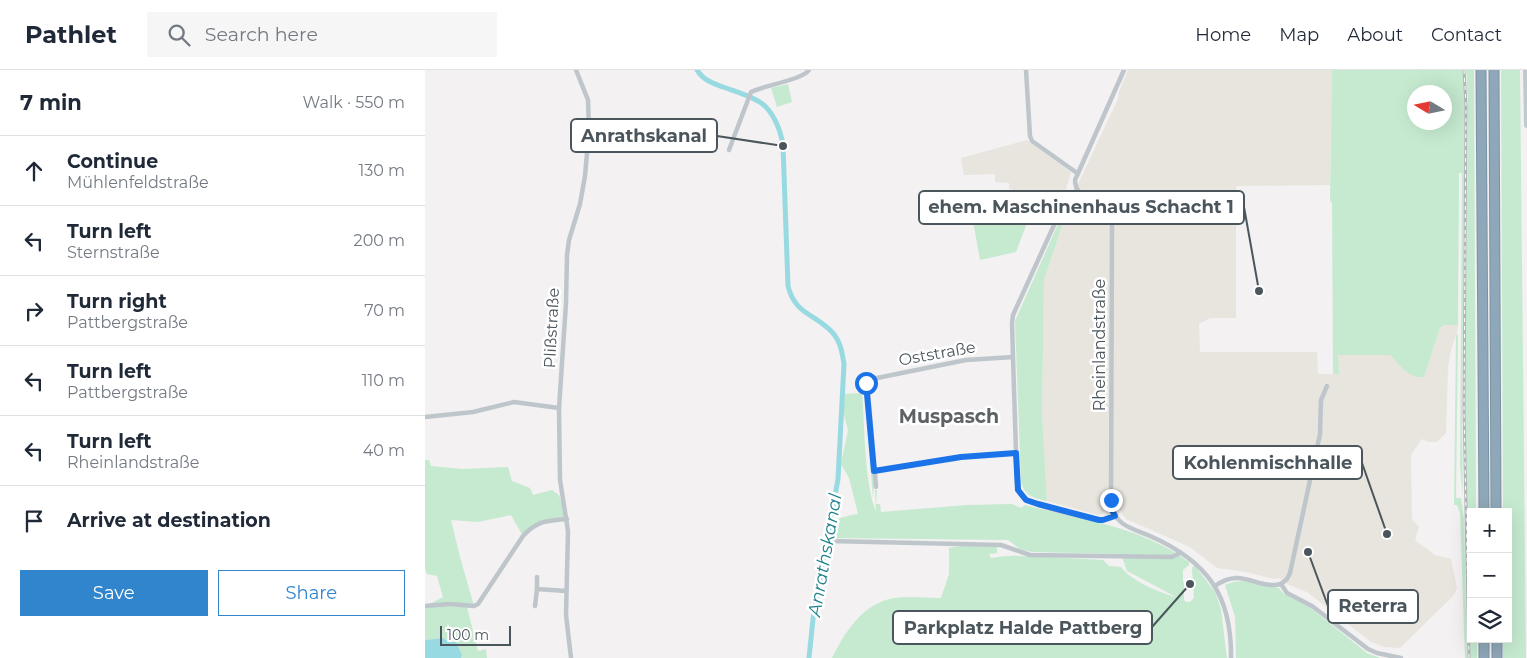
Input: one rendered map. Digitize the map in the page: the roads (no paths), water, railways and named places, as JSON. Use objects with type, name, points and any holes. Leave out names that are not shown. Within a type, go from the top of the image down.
[{"type":"highway","points":[[1481,70],[1484,508]]},
{"type":"highway","points":[[1493,70],[1496,508]]},
{"type":"highway","points":[[1484,643],[1484,658]]},
{"type":"highway","points":[[1497,643],[1497,658]]},
{"type":"main road","points":[[1526,70],[1527,125]]},
{"type":"street","name":"Plißstraße","points":[[571,658],[566,615],[567,520],[559,475],[559,408],[566,303],[567,255],[585,176],[589,130],[588,100],[576,70]]},
{"type":"street","points":[[729,150],[752,91],[803,76],[809,70]]},
{"type":"street","points":[[1026,70],[1030,136],[1032,141],[1077,172]]},
{"type":"street","points":[[1124,70],[1077,172],[1075,183],[1077,190],[1065,201],[1013,315],[1018,490],[1026,500],[1038,504],[1099,520],[1115,516],[1119,522],[1151,536],[1180,553],[1204,571],[1215,586],[1225,608],[1230,626],[1231,658]]},
{"type":"street","name":"Rheinlandstraße","points":[[1077,190],[1107,215],[1112,226],[1111,508],[1115,516]]},
{"type":"street","name":"Oststraße","points":[[874,471],[867,380],[966,360],[1013,357]]},
{"type":"street","points":[[1215,586],[1234,577],[1271,585],[1281,584],[1287,579],[1290,573],[1319,434],[1321,400],[1327,386]]},
{"type":"street","points":[[425,417],[473,412],[514,402],[559,408]]},
{"type":"street","points":[[876,487],[874,471],[961,457],[1016,453]]},
{"type":"street","points":[[425,606],[449,604],[474,606],[480,602],[523,536],[532,527],[541,522],[567,520]]},
{"type":"street","points":[[830,541],[1001,545],[1030,555],[1172,556],[1180,553]]},
{"type":"street","points":[[535,606],[537,577]]},
{"type":"street","points":[[1281,584],[1287,592],[1312,606],[1365,647],[1377,653],[1401,658]]},
{"type":"street","points":[[537,589],[566,591]]},
{"type":"water","points":[[443,638],[449,642],[456,642],[462,655],[461,658],[425,658],[425,640]]},
{"type":"waterway","name":"Anrathskanal","points":[[697,70],[708,81],[762,103],[775,120],[783,146],[788,286],[791,295],[800,308],[834,334],[839,342],[844,364],[838,479],[813,619],[809,658]]},
{"type":"railway","points":[[1464,70],[1466,105],[1464,409],[1469,658]]},
{"type":"place","name":"Anrathskanal","points":[[783,146]]},
{"type":"place","name":"ehem. Maschinenhaus Schacht 1","points":[[1259,291]]},
{"type":"place","name":"Kohlenmischhalle","points":[[1387,534]]},
{"type":"place","name":"Reterra","points":[[1308,552]]},
{"type":"place","name":"Parkplatz Halde Pattberg","points":[[1190,584]]},
{"type":"district","name":"Muspasch","points":[[949,416]]}]
